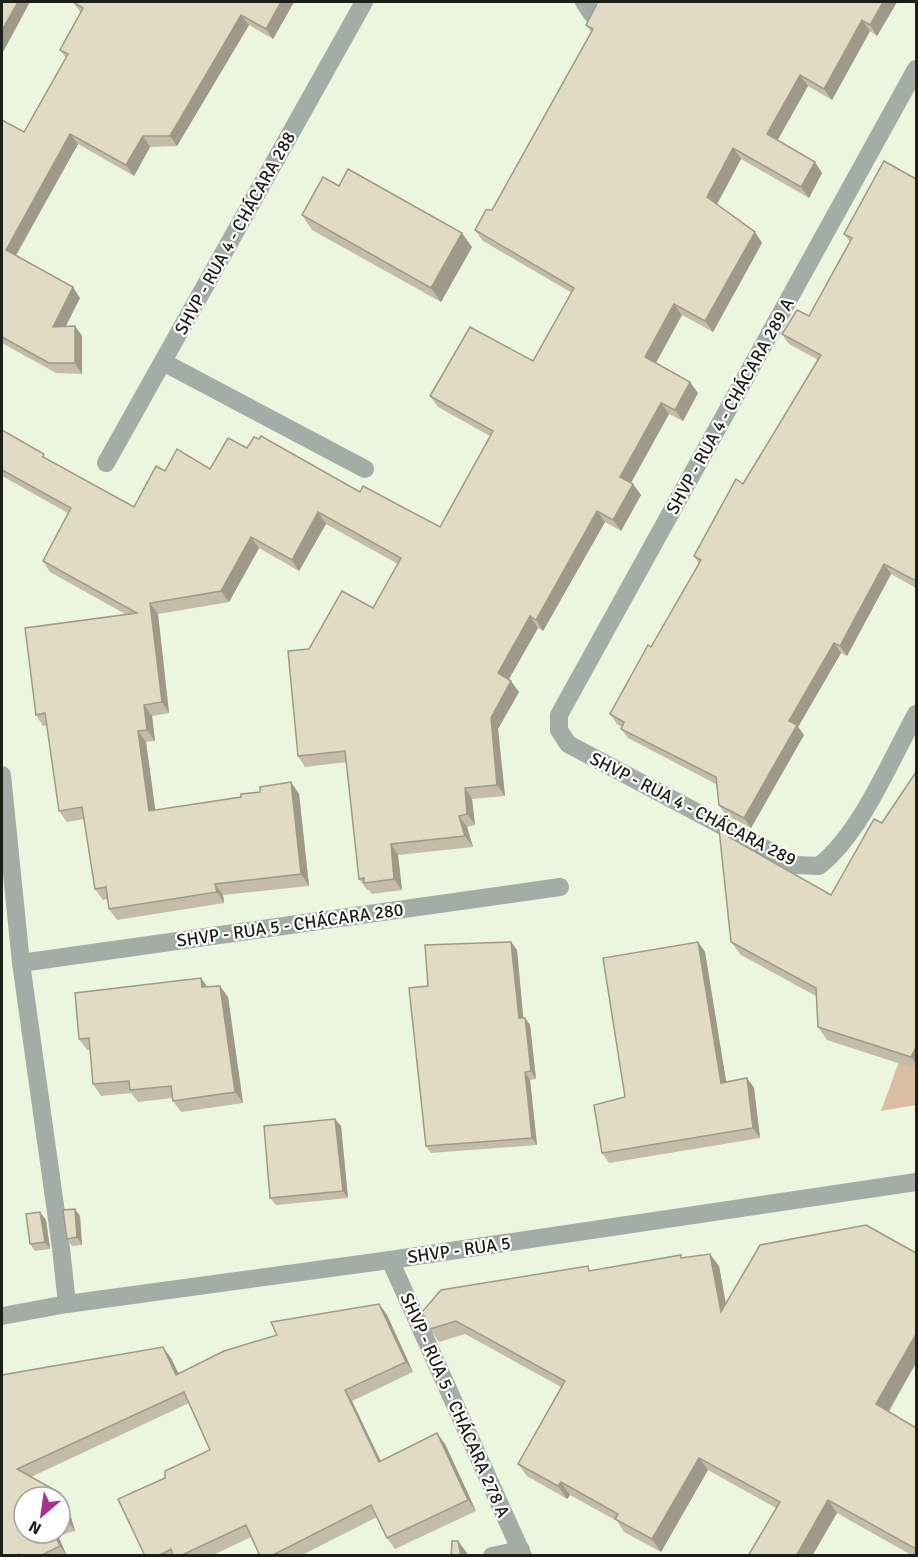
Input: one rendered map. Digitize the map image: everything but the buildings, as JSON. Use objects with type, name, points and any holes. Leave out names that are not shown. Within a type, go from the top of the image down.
[{"type":"street","name":"SHVP - RUA 4 - CHÁCARA 288","points":[[106,463],[364,2]]},
{"type":"street","name":"SHVP - RUA 4 - CHÁCARA 289 A","points":[[568,744],[560,730],[559,715],[916,69]]},
{"type":"street","points":[[163,362],[365,469]]},
{"type":"street","name":"SHVP - RUA 4 - CHÁCARA 289","points":[[568,744],[796,865],[819,866],[836,853],[853,829],[916,714]]},
{"type":"street","points":[[2,775],[6,869],[61,1248],[67,1304]]},
{"type":"street","name":"SHVP - RUA 5 - CHÁCARA 280","points":[[21,963],[560,887]]},
{"type":"street","name":"SHVP - RUA 5","points":[[2,1316],[67,1304],[390,1260],[916,1182]]},
{"type":"street","name":"SHVP - RUA 5 - CHÁCARA 278 A","points":[[390,1260],[522,1553],[492,1556]]},
{"type":"shaded area","points":[[916,1015],[916,1105],[881,1111]]}]
